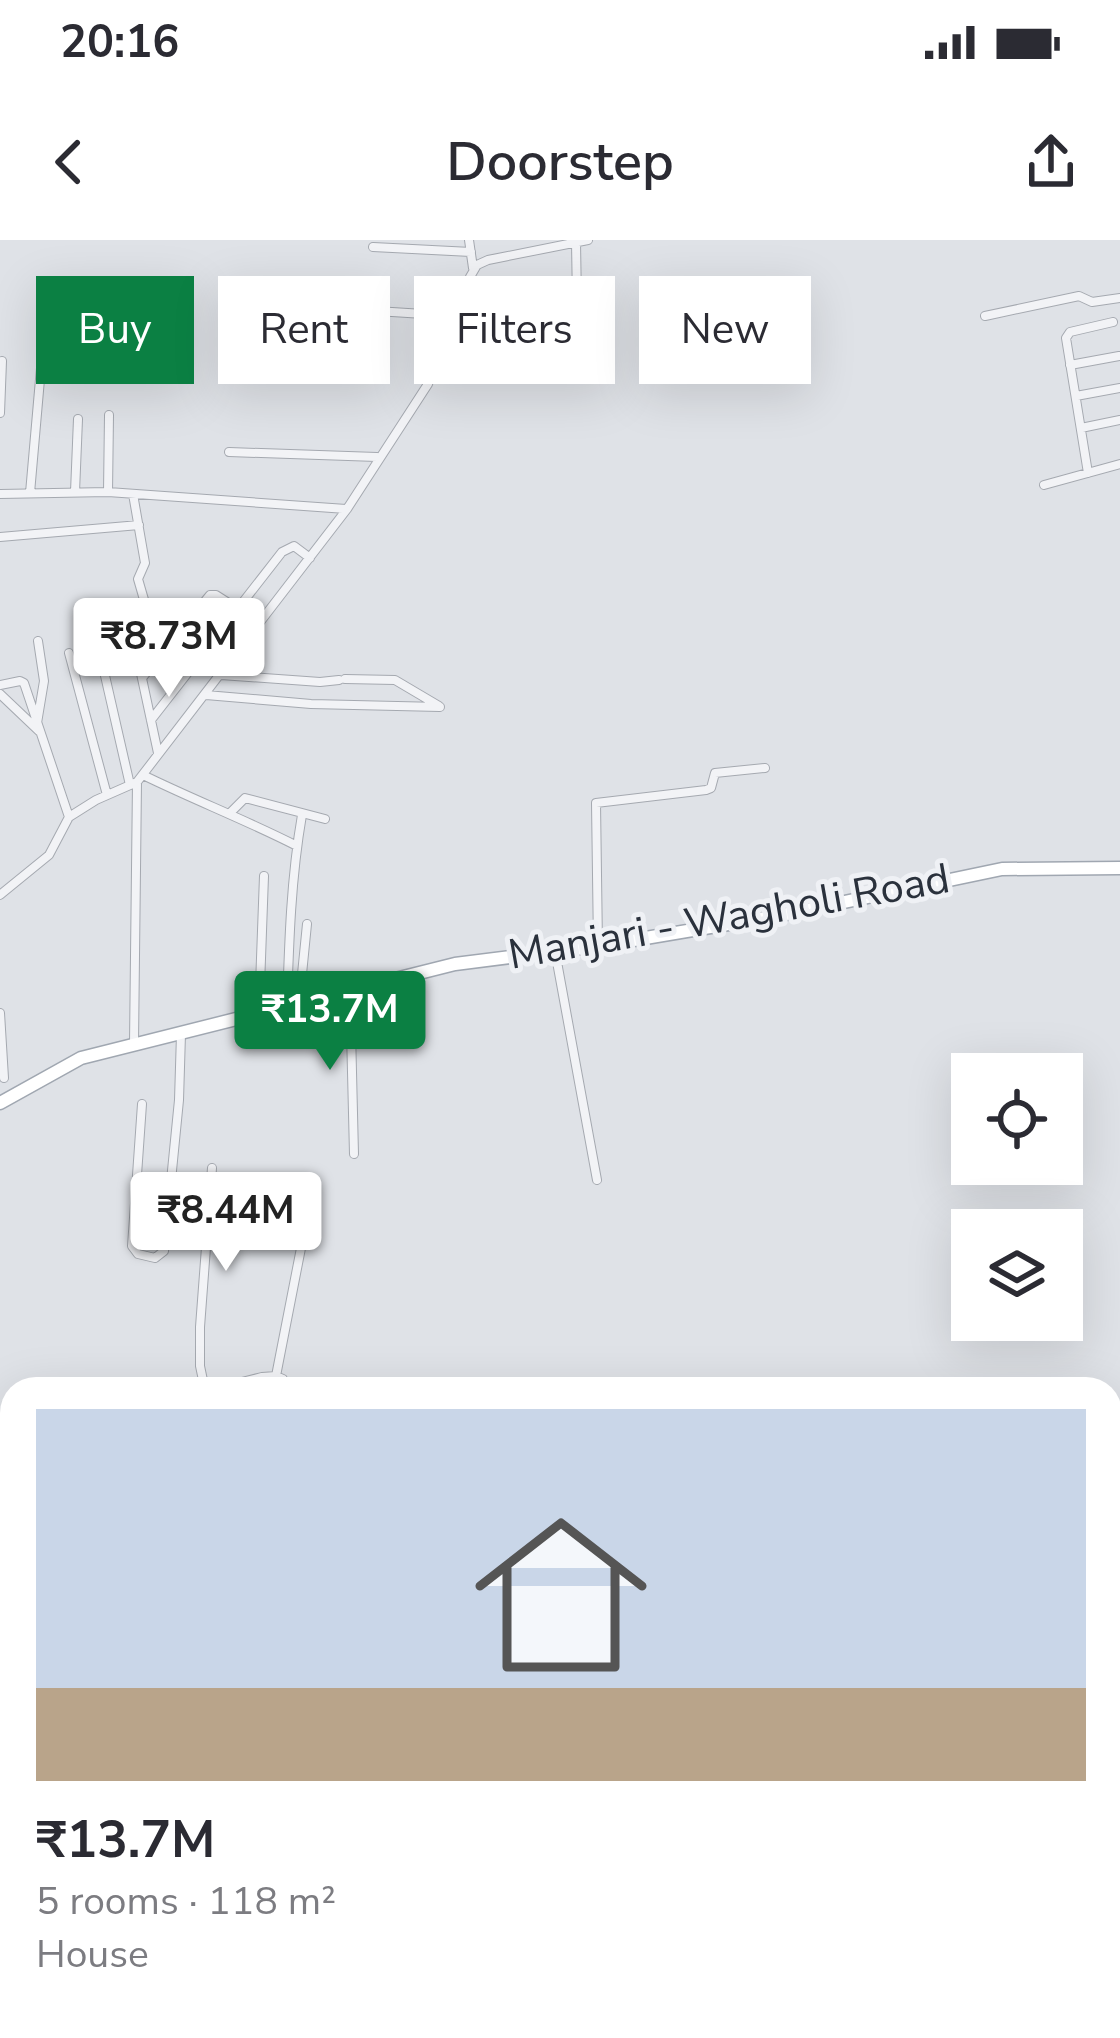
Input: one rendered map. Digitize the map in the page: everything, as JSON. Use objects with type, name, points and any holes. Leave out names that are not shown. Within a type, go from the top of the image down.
[{"type":"main road","name":"Manjari - Wagholi Road","points":[[6,1099],[81,1058],[455,964],[782,915],[1002,869],[1120,868]]},
{"type":"street","points":[[469,240],[470,276]]},
{"type":"street","points":[[473,269],[488,260],[588,240]]},
{"type":"street","points":[[576,242],[577,276]]},
{"type":"street","points":[[373,247],[471,252]]},
{"type":"street","points":[[986,316],[1079,296],[1097,303],[1120,298]]},
{"type":"street","points":[[1088,473],[1066,338],[1068,333],[1113,322]]},
{"type":"street","points":[[1070,364],[1119,356]]},
{"type":"street","points":[[0,413],[2,361]]},
{"type":"street","points":[[30,493],[40,384]]},
{"type":"street","points":[[0,895],[50,855],[69,817],[137,781],[347,509],[428,384]]},
{"type":"street","points":[[1076,397],[1120,388]]},
{"type":"street","points":[[108,492],[109,415]]},
{"type":"street","points":[[75,492],[78,419]]},
{"type":"street","points":[[1081,428],[1120,420]]},
{"type":"street","points":[[229,452],[379,457]]},
{"type":"street","points":[[1043,485],[1120,464]]},
{"type":"street","points":[[0,494],[108,492],[347,509]]},
{"type":"street","points":[[133,494],[145,568],[138,579],[147,610]]},
{"type":"street","points":[[0,537],[139,525]]},
{"type":"street","points":[[151,720],[286,548],[294,546],[310,558]]},
{"type":"street","points":[[142,678],[213,594],[238,610]]},
{"type":"street","points":[[190,620],[215,639]]},
{"type":"street","points":[[38,641],[44,681],[39,728]]},
{"type":"street","points":[[98,645],[137,781],[134,1043]]},
{"type":"street","points":[[69,653],[106,795]]},
{"type":"street","points":[[137,655],[159,754]]},
{"type":"street","points":[[204,695],[440,707],[394,680],[320,682],[220,675]]},
{"type":"street","points":[[39,728],[9,705],[0,689],[23,682],[39,728],[69,817]]},
{"type":"street","points":[[598,946],[596,803],[706,790],[715,773],[765,768]]},
{"type":"street","points":[[137,781],[231,812],[297,846]]},
{"type":"street","points":[[231,812],[245,798],[325,819]]},
{"type":"street","points":[[293,1006],[302,815]]},
{"type":"street","points":[[259,1014],[264,876]]},
{"type":"street","points":[[293,1006],[307,924]]},
{"type":"street","points":[[555,951],[597,1180]]},
{"type":"street","points":[[350,991],[354,1154]]},
{"type":"street","points":[[0,1013],[6,1099]]},
{"type":"street","points":[[142,1103],[132,1246],[138,1254],[154,1258],[164,1251],[181,1032]]},
{"type":"street","points":[[0,1056],[4,1078]]},
{"type":"street","points":[[202,1377],[200,1328],[212,1168]]},
{"type":"street","points":[[268,1377],[276,1376],[302,1243]]}]
